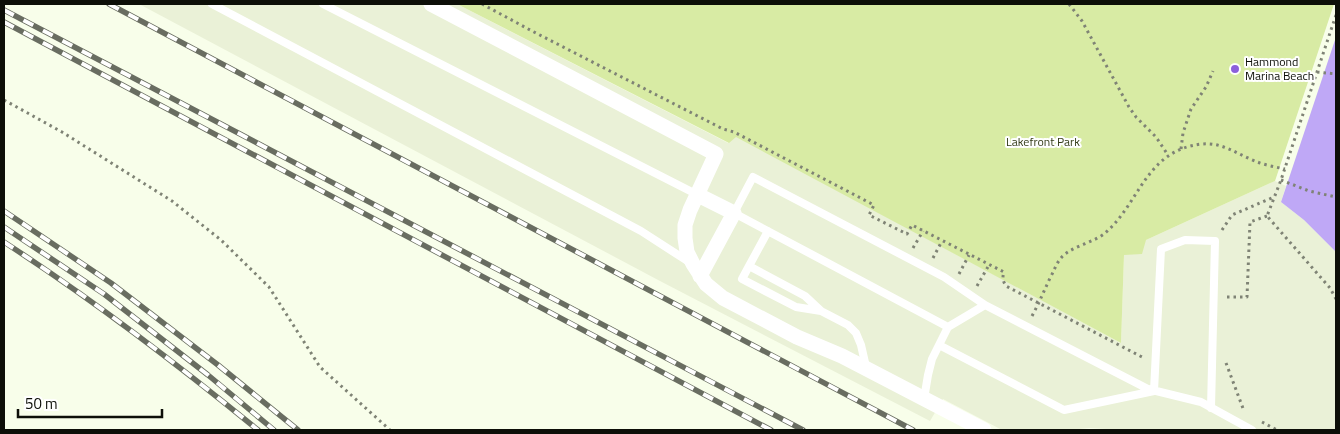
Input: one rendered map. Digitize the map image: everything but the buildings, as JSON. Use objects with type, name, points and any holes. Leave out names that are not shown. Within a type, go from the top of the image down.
[{"type":"street","points":[[431,4],[716,154],[685,225],[685,238],[688,252],[696,270],[706,284],[722,298],[798,337],[842,356],[984,430]]},
{"type":"street","points":[[696,270],[734,213],[698,195]]},
{"type":"lane","points":[[212,4],[641,231],[696,270]]},
{"type":"lane","points":[[323,4],[698,195]]},
{"type":"lane","points":[[948,327],[734,213],[753,177],[928,268],[985,305],[1027,327],[1154,391],[1201,402],[1252,430]]},
{"type":"lane","points":[[768,231],[742,279],[796,307],[821,311]]},
{"type":"lane","points":[[1154,391],[1162,250],[1185,240],[1215,241],[1211,408]]},
{"type":"lane","points":[[749,266],[805,296],[821,311],[848,325],[856,333],[861,345],[866,369]]},
{"type":"lane","points":[[924,399],[932,359],[948,327],[985,305]]},
{"type":"lane","points":[[939,345],[1064,410],[1154,391]]},
{"type":"path","points":[[482,4],[874,205],[869,215],[907,234],[912,225],[1004,272],[1003,276],[1006,286],[1156,364]]},
{"type":"path","points":[[1069,4],[1082,21],[1129,107],[1168,155]]},
{"type":"path","points":[[1267,216],[1285,169],[1336,15]]},
{"type":"path","points":[[1181,149],[1183,133],[1190,109],[1206,87],[1213,71]]},
{"type":"path","points":[[1317,72],[1336,74]]},
{"type":"path","points":[[4,100],[62,132],[172,201],[221,240],[269,288],[320,367],[390,430]]},
{"type":"path","points":[[1027,327],[1057,264],[1063,256],[1095,240],[1110,228],[1146,178],[1168,155],[1191,146],[1213,144],[1222,146],[1256,162],[1285,169]]},
{"type":"path","points":[[1281,180],[1310,191],[1336,197]]},
{"type":"path","points":[[1215,241],[1232,215],[1274,196]]},
{"type":"path","points":[[1267,216],[1336,297]]},
{"type":"path","points":[[1226,305],[1227,296],[1247,297],[1250,222],[1267,216]]},
{"type":"path","points":[[908,258],[923,231]]},
{"type":"path","points":[[928,268],[942,241]]},
{"type":"path","points":[[953,283],[969,254]]},
{"type":"path","points":[[972,296],[989,264]]},
{"type":"path","points":[[1224,358],[1244,412]]},
{"type":"path","points":[[1260,421],[1277,430]]},
{"type":"shaded area","points":[[139,4],[457,4],[728,143],[736,136],[1121,343],[1124,255],[1146,240],[1275,181],[1286,186],[1281,202],[1304,220],[1336,252],[1336,430],[1123,430],[1089,428],[1069,430],[1002,430],[943,399],[930,421],[660,281]]},
{"type":"shaded area","points":[[1336,37],[1336,252],[1304,220],[1281,202]]},
{"type":"green space","name":"Lakefront Park","points":[[457,4],[1334,4],[1275,181],[1146,240],[1142,254],[1124,255],[1121,343],[736,137],[729,143]]},
{"type":"railway","points":[[109,4],[913,430]]},
{"type":"railway","points":[[4,10],[803,430]]},
{"type":"railway","points":[[4,22],[771,430]]},
{"type":"railway","points":[[4,211],[111,283],[218,365],[298,430]]},
{"type":"railway","points":[[4,227],[104,294],[208,375],[274,430]]},
{"type":"railway","points":[[4,242],[133,332],[258,430]]},
{"type":"place","name":"Hammond Marina Beach","points":[[1235,69]]}]
